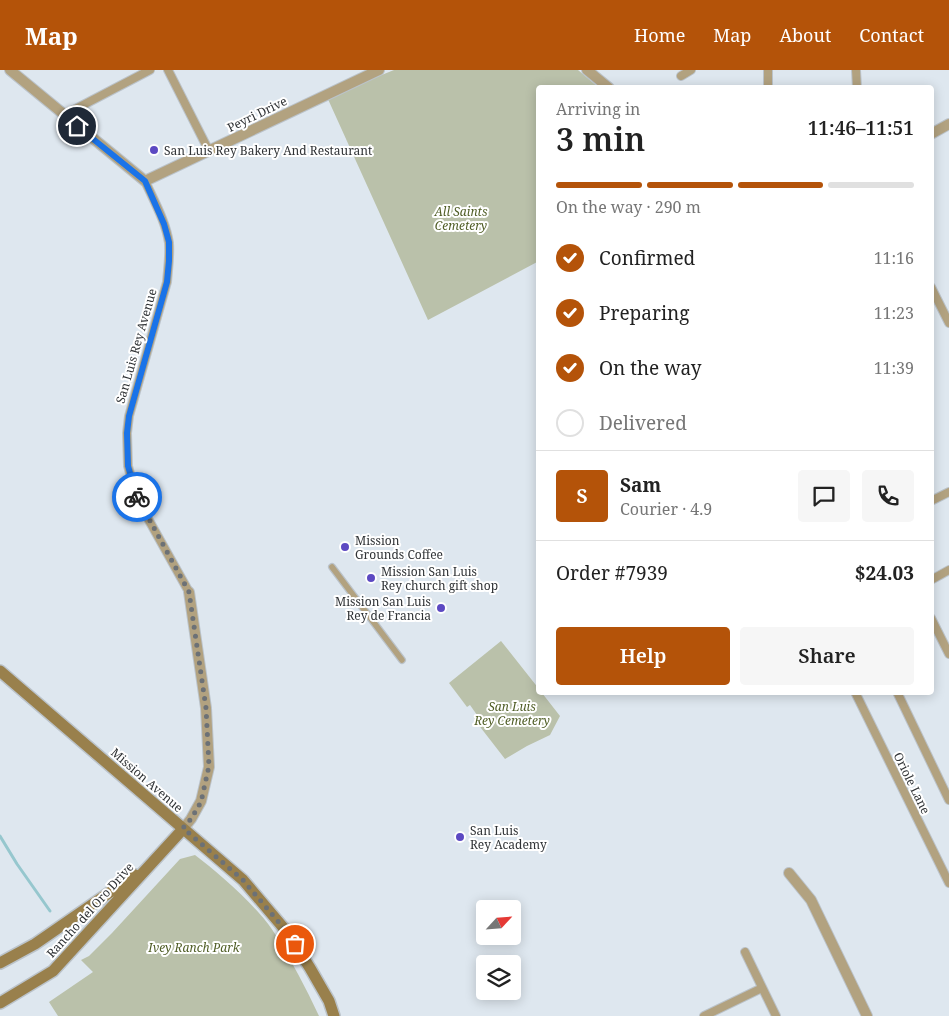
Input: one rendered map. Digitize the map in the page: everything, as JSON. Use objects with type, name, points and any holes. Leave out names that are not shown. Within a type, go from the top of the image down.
[{"type":"main road","name":"Mission Avenue","points":[[0,671],[243,880],[287,932],[310,968],[329,1002],[334,1016]]},
{"type":"main road","name":"Rancho del Oro Drive","points":[[0,1003],[53,971],[183,828]]},
{"type":"main road","name":"Rancho del Oro Drive","points":[[0,963],[34,944],[149,866]]},
{"type":"street","points":[[10,70],[145,181]]},
{"type":"street","points":[[64,115],[150,70]]},
{"type":"street","points":[[168,70],[209,151]]},
{"type":"street","name":"Peyri Drive","points":[[145,181],[379,70]]},
{"type":"street","points":[[587,70],[605,85]]},
{"type":"street","points":[[681,76],[692,70]]},
{"type":"street","points":[[768,70],[768,85]]},
{"type":"street","points":[[856,70],[857,85]]},
{"type":"street","points":[[934,132],[949,124]]},
{"type":"street","name":"San Luis Rey Avenue","points":[[145,181],[164,224],[169,242],[169,261],[167,282],[129,416],[127,433],[128,466],[137,499],[189,592],[206,708],[209,766],[201,802],[183,828]]},
{"type":"street","points":[[934,292],[949,323]]},
{"type":"street","points":[[934,500],[949,492]]},
{"type":"street","points":[[332,567],[402,660]]},
{"type":"street","points":[[934,578],[949,570]]},
{"type":"street","points":[[934,623],[948,649]]},
{"type":"street","name":"Oriole Lane","points":[[856,695],[949,883]]},
{"type":"street","points":[[898,695],[949,800]]},
{"type":"street","points":[[789,873],[811,900],[867,1016]]},
{"type":"street","points":[[745,952],[776,1016]]},
{"type":"street","points":[[704,1016],[762,988]]},
{"type":"green space","name":"All Saints Cemetery","points":[[394,70],[578,70],[596,85],[536,85],[536,263],[428,320],[327,97]]},
{"type":"green space","name":"San Luis Rey Cemetery","points":[[501,641],[536,685],[536,695],[544,695],[560,716],[550,735],[505,759],[474,719],[477,715],[470,705],[467,707],[449,683]]},
{"type":"green space","name":"Ivey Ranch Park","points":[[195,855],[216,871],[268,924],[293,964],[319,1016],[58,1016],[49,1002],[93,972],[81,960],[89,956],[112,933],[180,859]]},
{"type":"waterway","points":[[0,836],[50,911]]},
{"type":"way so far","points":[[137,497],[189,592],[206,708],[209,766],[201,802],[183,828],[243,880],[295,944]]},
{"type":"place","name":"San Luis Rey Bakery And Restaurant","points":[[154,150]]},
{"type":"place","name":"Mission Grounds Coffee","points":[[345,547]]},
{"type":"place","name":"Mission San Luis Rey church gift shop","points":[[371,578]]},
{"type":"place","name":"Mission San Luis Rey de Francia","points":[[441,608]]},
{"type":"place","name":"San Luis Rey Academy","points":[[460,837]]},
{"type":"route","points":[[77,126],[145,181],[164,224],[169,242],[167,282],[129,416],[127,433],[128,466],[137,497]]}]
